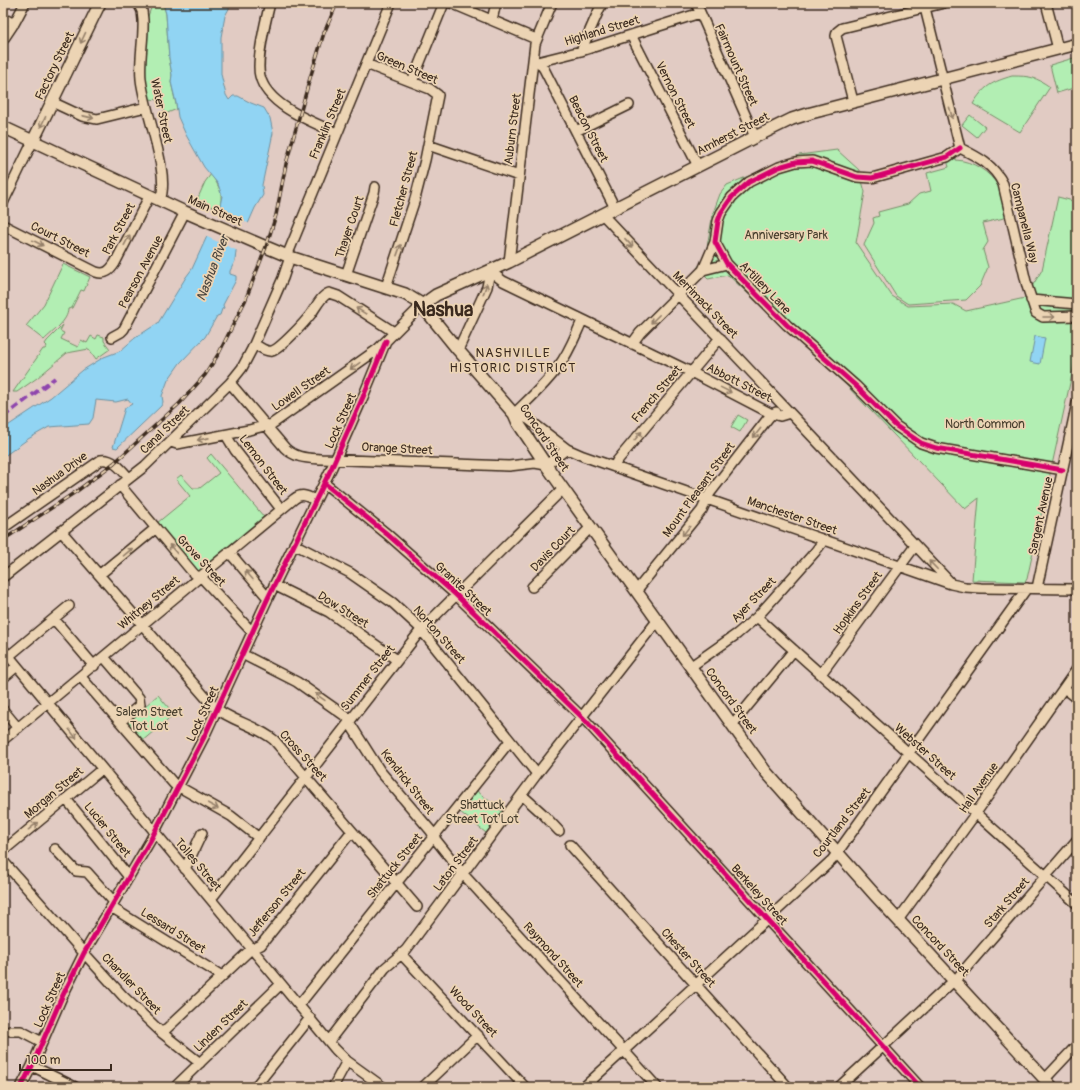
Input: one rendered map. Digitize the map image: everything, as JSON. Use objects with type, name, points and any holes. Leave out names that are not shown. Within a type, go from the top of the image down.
[{"type":"main road","name":"Factory Street","points":[[33,141],[100,3]]},
{"type":"main road","name":"Amherst Street","points":[[422,305],[436,296],[509,262],[755,136],[792,119],[853,101],[1077,44]]},
{"type":"main road","name":"Main Street","points":[[3,127],[246,239],[289,256],[408,295],[422,305]]},
{"type":"main road","name":"Concord Street","points":[[422,305],[458,350],[514,414],[518,423],[546,465],[775,783],[898,920],[1048,1083]]},
{"type":"street","points":[[3,40],[14,24],[25,3]]},
{"type":"street","name":"Water Street","points":[[138,3],[143,15],[141,77],[146,107],[159,158],[163,187],[155,198]]},
{"type":"street","points":[[270,3],[259,65],[260,76],[263,84],[271,94],[292,113],[337,133]]},
{"type":"street","name":"Franklin Street","points":[[289,256],[337,133],[391,3]]},
{"type":"street","points":[[412,82],[444,3]]},
{"type":"street","points":[[451,3],[536,39]]},
{"type":"street","points":[[492,20],[496,3]]},
{"type":"street","name":"Auburn Street","points":[[509,262],[519,176],[536,63],[536,39],[552,3]]},
{"type":"street","points":[[581,51],[602,3]]},
{"type":"street","name":"Fairmount Street","points":[[696,3],[755,136]]},
{"type":"street","points":[[853,101],[836,36],[838,30],[944,3]]},
{"type":"street","points":[[1046,3],[1058,49]]},
{"type":"street","points":[[632,344],[640,333],[702,270],[715,242],[721,213],[732,197],[749,182],[780,167],[796,162],[812,161],[857,177],[872,178],[947,157],[960,148],[925,8]]},
{"type":"street","name":"Highland Street","points":[[536,63],[581,51],[700,13]]},
{"type":"street","points":[[3,18],[14,24]]},
{"type":"street","name":"Vernon Street","points":[[631,35],[698,166]]},
{"type":"street","name":"Beacon Street","points":[[536,63],[544,69],[615,208]]},
{"type":"street","name":"Green Street","points":[[366,64],[430,89],[438,95]]},
{"type":"street","name":"Fletcher Street","points":[[386,287],[412,211],[438,95]]},
{"type":"street","points":[[52,102],[82,116],[97,119],[146,107]]},
{"type":"street","points":[[576,131],[629,105]]},
{"type":"street","points":[[3,203],[33,141]]},
{"type":"street","points":[[428,145],[519,176]]},
{"type":"street","name":"Campanella Way","points":[[960,148],[983,160],[993,169],[1003,184],[1027,286],[1034,309],[1039,316],[1043,317],[1077,316]]},
{"type":"street","name":"Thayer Court","points":[[346,275],[374,193],[374,187]]},
{"type":"street","name":"Park Street","points":[[106,272],[115,264],[155,198]]},
{"type":"street","name":"Pearson Avenue","points":[[112,337],[124,329],[185,212]]},
{"type":"street","name":"Merrimack Street","points":[[602,214],[787,410]]},
{"type":"street","name":"Court Street","points":[[3,225],[96,272],[106,272]]},
{"type":"street","name":"Artillery Lane","points":[[715,242],[727,264],[787,325],[856,386],[896,426],[914,439],[936,448],[1063,470]]},
{"type":"street","name":"Canal Street","points":[[3,577],[152,460],[230,383],[244,365],[254,344],[283,278],[289,256]]},
{"type":"street","points":[[702,270],[727,264]]},
{"type":"street","points":[[458,350],[486,287],[490,271]]},
{"type":"street","name":"Abbott Street","points":[[490,271],[502,281],[582,321],[691,372],[772,414]]},
{"type":"street","points":[[254,344],[267,350],[274,350],[306,320],[325,295],[331,293],[394,332]]},
{"type":"street","points":[[1031,300],[1077,304]]},
{"type":"street","name":"Lowell Street","points":[[171,442],[177,444],[267,426],[364,360],[386,341],[422,305]]},
{"type":"street","points":[[514,414],[558,368],[582,321]]},
{"type":"street","name":"French Street","points":[[614,467],[617,461],[720,338]]},
{"type":"street","name":"Lock Street","points":[[21,1087],[32,1066],[61,999],[84,953],[155,832],[217,710],[274,585],[335,459],[386,341]]},
{"type":"street","name":"Orange Street","points":[[230,383],[285,448],[294,455],[308,458],[509,466],[535,464],[546,465]]},
{"type":"street","name":"Sargent Avenue","points":[[1037,588],[1077,403]]},
{"type":"street","points":[[787,410],[951,584]]},
{"type":"street","name":"Mount Pleasant Street","points":[[636,591],[702,510],[710,493],[772,414],[787,410]]},
{"type":"street","name":"Manchester Street","points":[[514,414],[528,419],[567,449],[583,456],[951,584],[981,588],[1077,589]]},
{"type":"street","name":"Lemon Street","points":[[226,435],[234,450],[281,509]]},
{"type":"street","points":[[546,465],[567,449]]},
{"type":"street","name":"Nashua Drive","points":[[3,528],[101,460],[106,459],[114,463],[129,478]]},
{"type":"street","name":"Granite Street","points":[[324,483],[387,534],[456,595],[581,717]]},
{"type":"street","name":"Grove Street","points":[[120,485],[194,574],[204,580],[252,632]]},
{"type":"street","name":"Summer Street","points":[[211,899],[307,778],[421,630],[563,489]]},
{"type":"street","name":"Whitney Street","points":[[3,740],[81,677],[281,509],[300,495],[315,500]]},
{"type":"street","name":"Davis Court","points":[[532,587],[591,526]]},
{"type":"street","points":[[99,575],[156,528]]},
{"type":"street","name":"Cross Street","points":[[61,531],[202,695],[217,710],[269,736],[279,746],[417,907]]},
{"type":"street","name":"Ayer Street","points":[[690,667],[737,634],[757,617],[824,540]]},
{"type":"street","name":"Norton Street","points":[[294,544],[350,573],[393,603],[421,630],[537,774]]},
{"type":"street","name":"Hopkins Street","points":[[821,674],[915,546]]},
{"type":"street","points":[[229,552],[268,598]]},
{"type":"street","name":"Dow Street","points":[[274,585],[329,612],[397,660]]},
{"type":"street","name":"Courtland Street","points":[[584,1087],[832,860],[1027,588]]},
{"type":"street","points":[[6,652],[54,619],[69,606]]},
{"type":"street","name":"Webster Street","points":[[757,617],[1077,904]]},
{"type":"street","points":[[54,619],[94,666]]},
{"type":"street","name":"Laton Street","points":[[329,1041],[385,968],[402,955],[537,774],[657,621]]},
{"type":"street","points":[[732,725],[794,650]]},
{"type":"street","name":"Tolles Street","points":[[6,652],[329,1041],[347,1061],[383,1087]]},
{"type":"street","name":"Kendrick Street","points":[[242,654],[297,682],[350,721],[380,771],[434,836]]},
{"type":"street","points":[[104,657],[139,698],[140,705],[120,722]]},
{"type":"street","points":[[3,678],[17,666]]},
{"type":"street","name":"Hall Avenue","points":[[898,920],[976,813],[1077,669]]},
{"type":"street","points":[[81,677],[178,788],[231,816],[259,838]]},
{"type":"street","points":[[1064,688],[1077,698]]},
{"type":"street","points":[[3,710],[18,728]]},
{"type":"street","name":"Berkeley Street","points":[[581,717],[920,1087]]},
{"type":"street","name":"Shattuck Street","points":[[299,1005],[510,741]]},
{"type":"street","name":"Morgan Street","points":[[3,851],[102,769]]},
{"type":"street","points":[[522,795],[559,832]]},
{"type":"street","name":"Lucier Street","points":[[66,799],[129,877]]},
{"type":"street","name":"Jefferson Street","points":[[162,1033],[249,951],[261,944],[352,831]]},
{"type":"street","points":[[185,868],[202,834]]},
{"type":"street","name":"Raymond Street","points":[[434,836],[463,874],[657,1087]]},
{"type":"street","name":"Stark Street","points":[[839,1087],[954,981],[1077,840]]},
{"type":"street","name":"Chester Street","points":[[570,845],[788,1087]]},
{"type":"street","name":"Lessard Street","points":[[55,849],[76,871],[87,872],[113,904],[222,976]]},
{"type":"street","name":"Chandler Street","points":[[3,861],[84,953],[139,1012],[162,1033],[200,1063]]},
{"type":"street","name":"Wood Street","points":[[402,955],[525,1087]]},
{"type":"street","name":"Linden Street","points":[[178,1085],[281,984]]},
{"type":"street","points":[[255,1087],[310,1018]]},
{"type":"street","points":[[10,1031],[22,1031],[42,1042]]},
{"type":"street","points":[[423,1087],[478,1036]]},
{"type":"street","points":[[1048,1083],[1077,1045]]},
{"type":"street","points":[[332,1087],[347,1061]]},
{"type":"street","points":[[32,1066],[75,1087]]},
{"type":"green space","points":[[153,3],[163,3],[166,14],[169,58],[172,75],[171,82],[177,109],[165,114],[161,100],[147,99],[143,66],[148,16]]},
{"type":"green space","points":[[1077,57],[1077,77],[1075,77],[1077,87],[1057,93],[1050,65]]},
{"type":"green space","points":[[1012,76],[1032,78],[1041,81],[1050,87],[1020,132],[973,104],[981,93],[989,86],[999,80]]},
{"type":"green space","points":[[970,115],[985,127],[977,137],[962,125]]},
{"type":"green space","points":[[837,150],[859,170],[865,192],[856,243],[892,296],[908,306],[953,304],[966,311],[1025,298],[1042,270],[1058,197],[1077,202],[1077,351],[1027,579],[1025,582],[972,580],[979,498],[965,509],[846,385],[728,275],[708,279],[697,268],[705,258],[713,213],[720,194],[727,185],[799,155]]},
{"type":"green space","points":[[956,158],[956,160],[975,165],[980,168],[995,181],[998,186],[1000,186],[1008,217],[983,223],[988,242],[983,250],[988,267],[980,286],[966,300],[908,304],[896,296],[864,245],[874,223],[873,218],[879,216],[878,212],[908,204],[919,194],[931,191],[927,173],[949,167],[947,160]]},
{"type":"green space","points":[[211,174],[217,183],[221,195],[219,210],[197,200],[205,182]]},
{"type":"green space","points":[[63,264],[90,277],[84,291],[81,290],[72,308],[68,309],[63,322],[44,340],[26,326],[44,304]]},
{"type":"green space","points":[[63,325],[60,331],[64,333],[61,339],[78,347],[81,340],[87,343],[91,336],[96,339],[98,335],[104,337],[104,341],[110,349],[96,359],[89,349],[67,353],[37,378],[17,392],[13,392],[43,349],[47,346],[45,344],[47,341]]},
{"type":"green space","points":[[738,415],[747,420],[740,432],[731,427]]},
{"type":"green space","points":[[211,454],[264,517],[198,572],[157,523],[190,496],[176,479],[181,475],[193,488],[200,488],[219,473],[207,458]]},
{"type":"green space","name":"Salem Street Tot Lot","points":[[158,695],[174,714],[141,742],[125,723]]},
{"type":"green space","name":"Shattuck Street Tot Lot","points":[[477,791],[503,812],[486,833],[460,812]]},
{"type":"water","name":"Nashua River","points":[[163,3],[232,3],[225,16],[221,37],[221,74],[226,95],[229,100],[233,96],[238,96],[264,108],[270,118],[273,133],[262,185],[263,195],[255,208],[236,251],[235,261],[230,274],[236,276],[236,280],[223,305],[224,308],[222,309],[220,315],[217,316],[205,337],[180,363],[168,380],[162,396],[163,402],[161,406],[117,448],[113,447],[125,408],[132,404],[128,399],[116,402],[96,400],[93,418],[89,424],[49,427],[28,439],[3,457],[3,429],[51,397],[83,370],[104,357],[120,351],[135,338],[158,323],[192,269],[219,210],[222,196],[218,184],[204,167],[186,135],[178,117],[171,82],[172,75],[169,58],[166,14]]},
{"type":"water","points":[[1035,336],[1045,338],[1040,364],[1030,362]]},
{"type":"pier","points":[[218,209],[250,224],[238,251],[205,236]]},
{"type":"railway","points":[[3,540],[77,491],[114,463],[180,403],[205,375],[219,353],[245,301],[266,247],[276,215],[286,164],[310,78],[324,33],[337,3]]},
{"type":"marked path","points":[[3,417],[55,378]]},
{"type":"cycle path","points":[[960,148],[947,157],[872,178],[857,177],[812,161],[796,162],[779,167],[749,182],[732,197],[721,213],[718,221],[715,242],[727,264],[787,325],[856,386],[896,426],[921,443],[936,448],[1063,470]]},
{"type":"cycle path","points":[[21,1087],[32,1066],[61,999],[84,953],[150,841],[204,737],[268,598],[332,467],[386,341]]},
{"type":"cycle path","points":[[324,483],[387,534],[456,595],[585,720],[920,1087]]},
{"type":"district","name":"Nashua","points":[[443,309]]},
{"type":"district","name":"NASHVILLE HISTORIC DISTRICT","points":[[513,360]]},
{"type":"park label","name":"Anniversary Park","points":[[786,235]]},
{"type":"park label","name":"North Common","points":[[985,424]]}]
